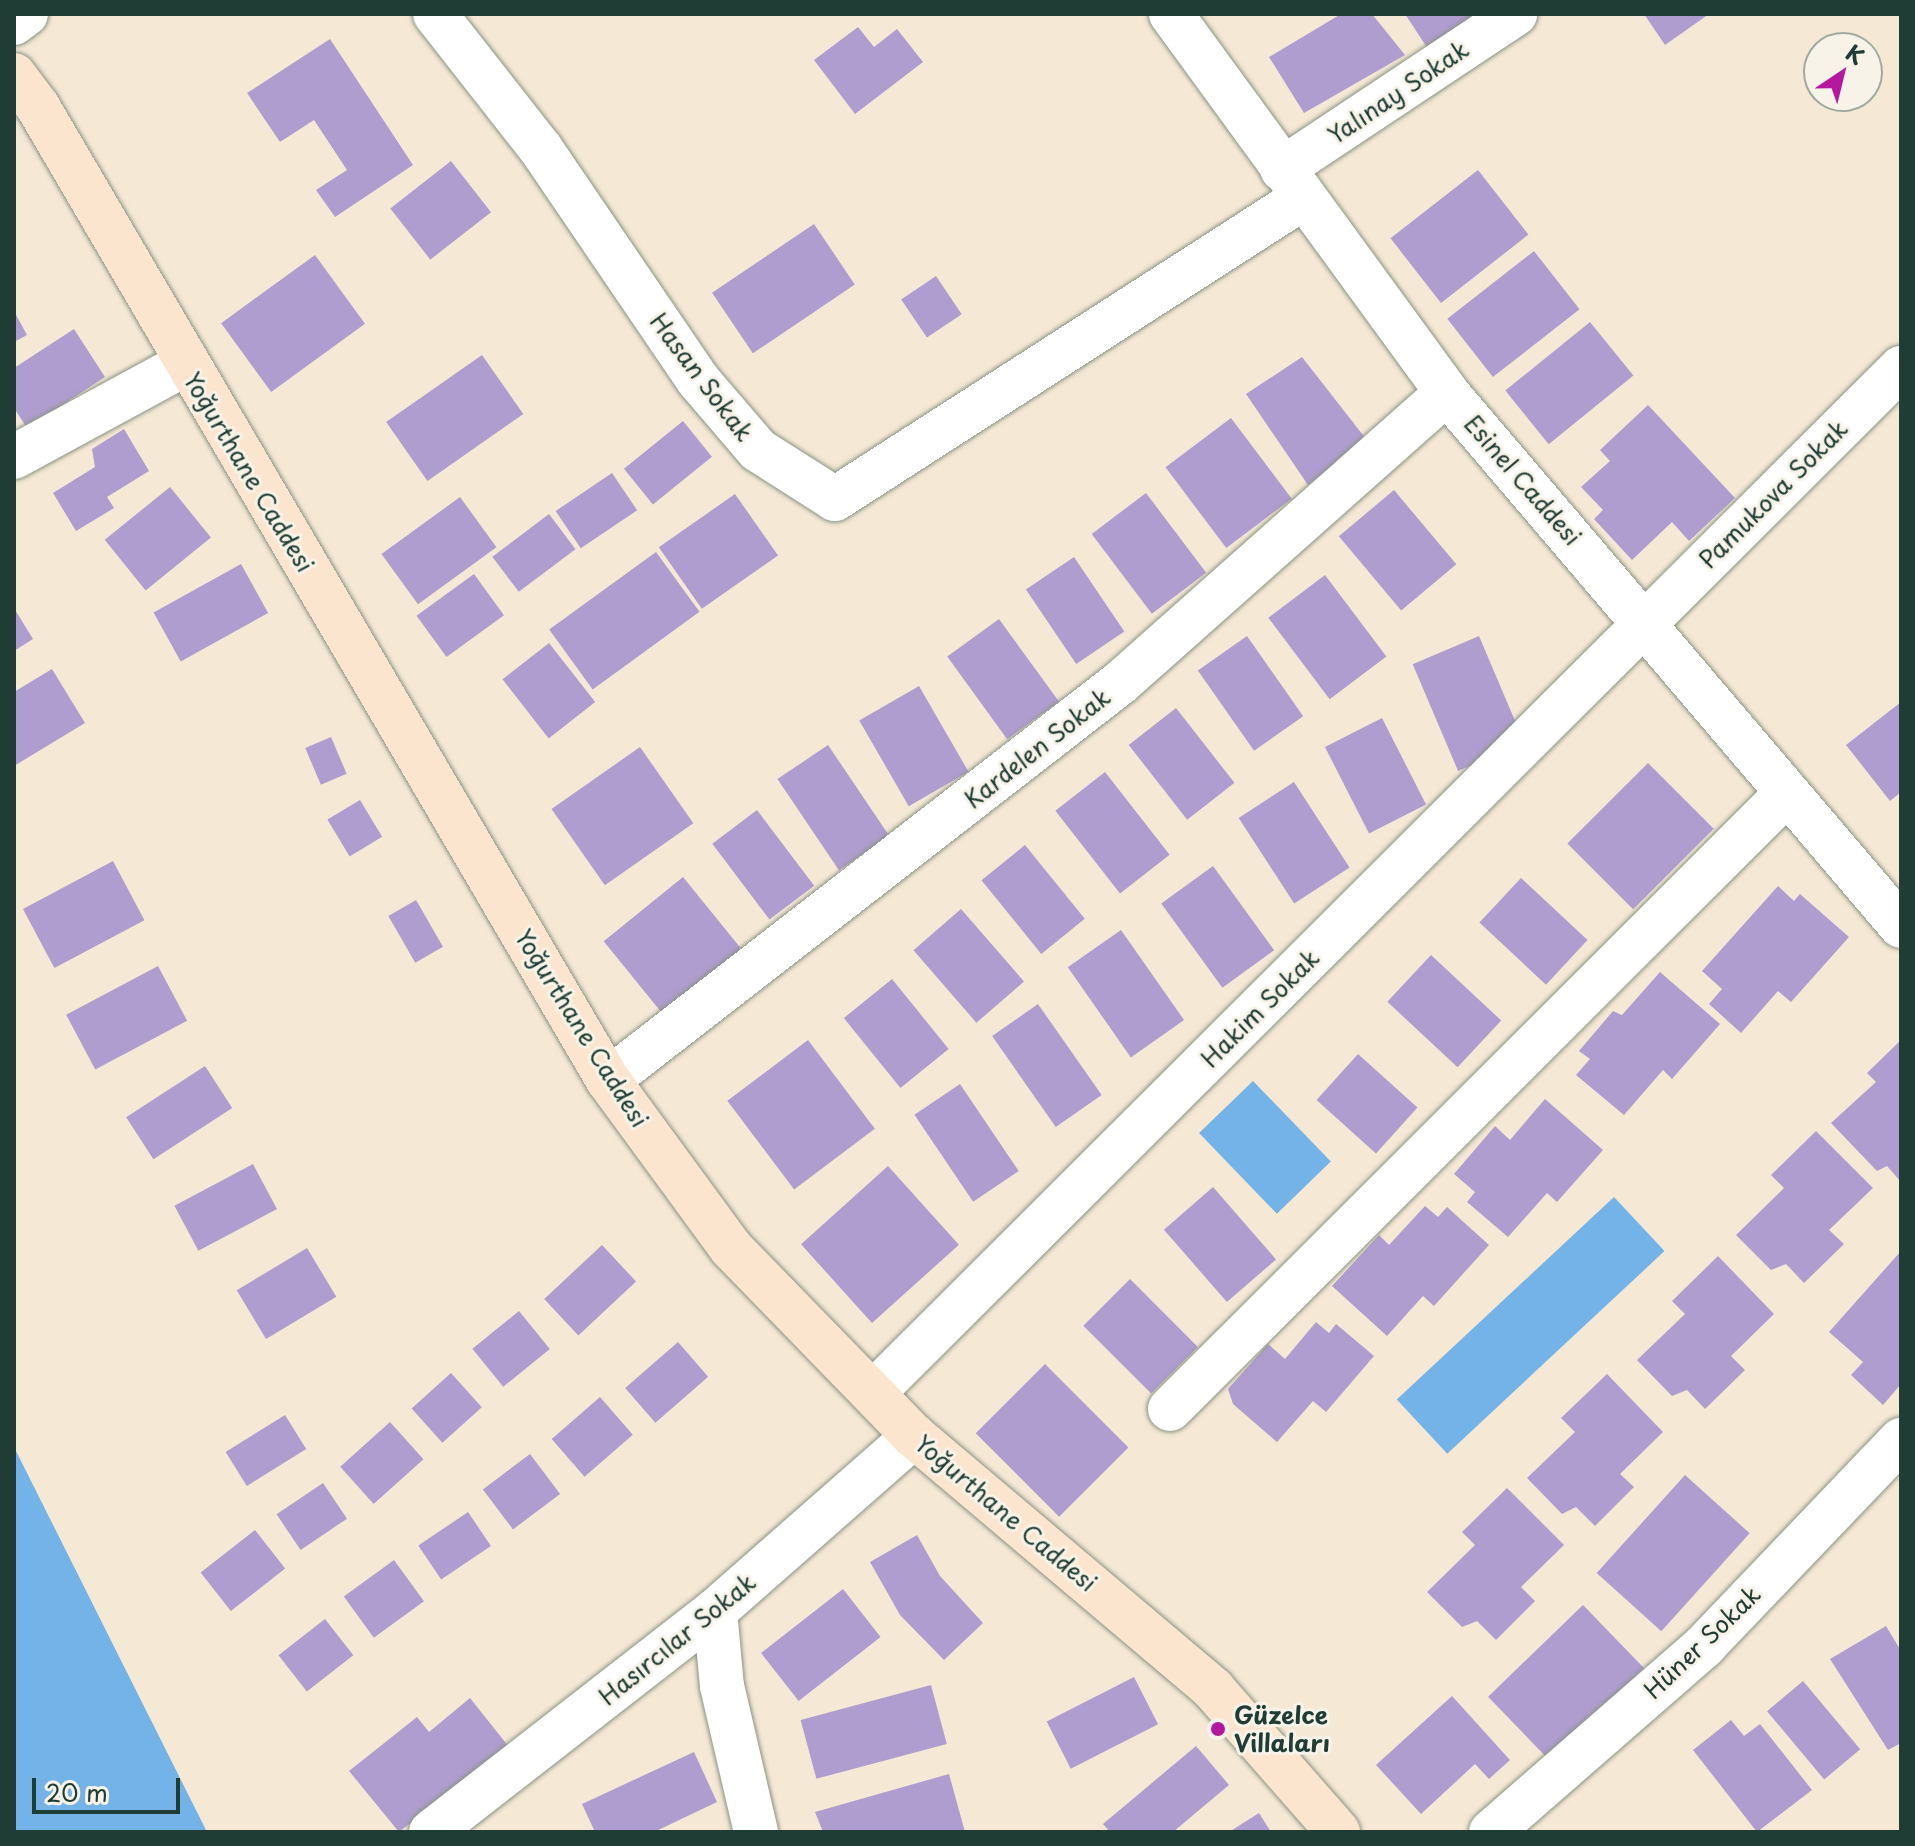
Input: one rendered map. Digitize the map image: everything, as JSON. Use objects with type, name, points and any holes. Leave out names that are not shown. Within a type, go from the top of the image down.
[{"type":"main road","name":"Yoğurthane Caddesi","points":[[22,102],[185,364],[608,1080],[731,1248],[914,1436],[1213,1689],[1338,1832]]},
{"type":"street","points":[[14,23],[26,14]]},
{"type":"street","name":"Hasan Sokak","points":[[435,14],[541,149],[698,380],[758,450],[835,499],[1292,183]]},
{"type":"street","name":"Esinel Caddesi","points":[[1171,14],[1447,393],[1646,621],[1901,926]]},
{"type":"street","name":"Yalınay Sokak","points":[[1292,183],[1515,14]]},
{"type":"street","points":[[14,457],[185,364]]},
{"type":"street","name":"Pamukova Sokak","points":[[1646,621],[1901,368]]},
{"type":"street","name":"Kardelen Sokak","points":[[608,1080],[1120,683],[1447,393]]},
{"type":"street","name":"Hakim Sokak","points":[[873,1393],[1646,621]]},
{"type":"street","points":[[1170,1409],[1787,793]]},
{"type":"street","name":"Hasırcılar Sokak","points":[[431,1832],[715,1611],[914,1436]]},
{"type":"street","name":"Hüner Sokak","points":[[1491,1832],[1705,1645],[1901,1440]]},
{"type":"street","points":[[715,1611],[722,1686],[756,1832]]},
{"type":"water","points":[[1253,1081],[1331,1162],[1277,1214],[1199,1133]]},
{"type":"water","points":[[1614,1197],[1664,1251],[1447,1454],[1397,1400]]},
{"type":"water","points":[[14,1447],[207,1832],[14,1832]]},
{"type":"building","points":[[1341,14],[1372,14],[1405,55],[1304,113],[1269,57]]},
{"type":"building","points":[[1405,14],[1484,14],[1428,49]]},
{"type":"building","points":[[1644,14],[1709,14],[1665,45]]},
{"type":"building","points":[[858,27],[874,47],[897,29],[923,62],[855,114],[814,60]]},
{"type":"building","points":[[330,39],[413,165],[335,217],[316,190],[347,170],[314,120],[280,142],[247,93]]},
{"type":"building","points":[[451,161],[491,212],[430,260],[390,208]]},
{"type":"building","points":[[1478,170],[1528,235],[1441,303],[1391,238]]},
{"type":"building","points":[[814,224],[855,285],[753,353],[712,293]]},
{"type":"building","points":[[1534,251],[1580,309],[1493,377],[1447,319]]},
{"type":"building","points":[[315,255],[365,324],[271,392],[221,323]]},
{"type":"building","points":[[936,276],[962,314],[927,338],[901,299]]},
{"type":"building","points":[[14,311],[27,335],[14,342]]},
{"type":"building","points":[[1590,322],[1633,376],[1549,444],[1505,391]]},
{"type":"building","points":[[74,329],[105,377],[27,428],[14,408],[14,368]]},
{"type":"building","points":[[482,355],[523,414],[427,481],[386,422]]},
{"type":"building","points":[[1302,357],[1366,439],[1308,485],[1246,394]]},
{"type":"building","points":[[1648,405],[1735,498],[1689,541],[1672,522],[1632,560],[1594,519],[1603,510],[1581,487],[1610,461],[1600,450]]},
{"type":"building","points":[[1231,418],[1292,499],[1226,548],[1166,467]]},
{"type":"building","points":[[683,421],[712,457],[653,505],[624,469]]},
{"type":"building","points":[[124,429],[149,471],[107,497],[114,508],[76,531],[53,493],[95,467],[92,449]]},
{"type":"building","points":[[612,473],[637,510],[581,548],[556,511]]},
{"type":"building","points":[[170,487],[211,538],[146,590],[105,540]]},
{"type":"building","points":[[1394,490],[1456,564],[1401,611],[1339,536]]},
{"type":"building","points":[[1146,493],[1206,573],[1152,614],[1092,534]]},
{"type":"building","points":[[735,494],[778,555],[702,609],[659,547]]},
{"type":"building","points":[[460,497],[496,547],[418,604],[382,554]]},
{"type":"building","points":[[549,514],[575,549],[519,592],[492,557]]},
{"type":"building","points":[[656,552],[699,612],[593,689],[549,630]]},
{"type":"building","points":[[1074,557],[1124,632],[1076,664],[1026,589]]},
{"type":"building","points":[[241,564],[268,613],[181,661],[154,612]]},
{"type":"building","points":[[474,574],[504,615],[447,657],[417,616]]},
{"type":"building","points":[[1325,575],[1386,656],[1330,699],[1268,618]]},
{"type":"building","points":[[14,608],[33,639],[14,651]]},
{"type":"building","points":[[999,619],[1059,702],[1007,739],[947,657]]},
{"type":"building","points":[[1247,636],[1303,716],[1254,751],[1198,670]]},
{"type":"building","points":[[1479,636],[1524,743],[1458,771],[1413,664]]},
{"type":"building","points":[[549,643],[595,702],[549,738],[503,679]]},
{"type":"building","points":[[52,669],[85,723],[14,766],[14,692]]},
{"type":"building","points":[[919,686],[969,772],[909,806],[859,720]]},
{"type":"building","points":[[1901,702],[1901,792],[1890,801],[1846,745]]},
{"type":"building","points":[[1176,708],[1234,783],[1187,820],[1129,745]]},
{"type":"building","points":[[1382,718],[1426,804],[1369,833],[1325,747]]},
{"type":"building","points":[[331,737],[347,774],[321,785],[305,748]]},
{"type":"building","points":[[828,745],[890,836],[839,870],[777,779]]},
{"type":"building","points":[[640,747],[693,823],[605,885],[552,809]]},
{"type":"building","points":[[1648,763],[1714,829],[1633,909],[1567,844]]},
{"type":"building","points":[[1105,772],[1170,855],[1120,894],[1055,811]]},
{"type":"building","points":[[1294,782],[1350,868],[1294,903],[1239,818]]},
{"type":"building","points":[[360,800],[382,837],[350,856],[327,820]]},
{"type":"building","points":[[757,810],[814,886],[769,920],[712,844]]},
{"type":"building","points":[[1025,845],[1085,919],[1041,954],[981,880]]},
{"type":"building","points":[[113,861],[144,920],[54,968],[23,909]]},
{"type":"building","points":[[1213,866],[1274,950],[1222,988],[1161,904]]},
{"type":"building","points":[[683,877],[743,952],[664,1016],[604,941]]},
{"type":"building","points":[[1521,878],[1588,940],[1546,985],[1479,923]]},
{"type":"building","points":[[1778,886],[1794,901],[1800,894],[1849,937],[1791,1002],[1778,991],[1741,1033],[1709,1004],[1722,989],[1702,971]]},
{"type":"building","points":[[416,900],[443,947],[415,963],[388,916]]},
{"type":"building","points":[[961,909],[1024,981],[976,1023],[913,950]]},
{"type":"building","points":[[1121,930],[1184,1020],[1131,1057],[1068,967]]},
{"type":"building","points":[[1431,955],[1501,1020],[1458,1067],[1387,1002]]},
{"type":"building","points":[[158,966],[187,1021],[95,1070],[66,1015]]},
{"type":"building","points":[[1660,972],[1720,1024],[1672,1079],[1663,1070],[1624,1115],[1576,1075],[1590,1059],[1579,1051],[1613,1011],[1622,1015]]},
{"type":"building","points":[[892,979],[949,1049],[900,1088],[844,1018]]},
{"type":"building","points":[[1038,1004],[1102,1095],[1056,1127],[992,1036]]},
{"type":"building","points":[[808,1040],[875,1129],[794,1189],[727,1101]]},
{"type":"building","points":[[1901,1040],[1901,1182],[1887,1166],[1877,1171],[1831,1123],[1876,1082],[1867,1073]]},
{"type":"building","points":[[1358,1054],[1417,1108],[1376,1154],[1317,1100]]},
{"type":"building","points":[[205,1066],[232,1108],[153,1159],[126,1117]]},
{"type":"building","points":[[960,1084],[1019,1171],[973,1202],[914,1115]]},
{"type":"building","points":[[1545,1099],[1603,1150],[1557,1202],[1547,1193],[1508,1237],[1467,1202],[1475,1192],[1454,1174],[1495,1126],[1510,1140]]},
{"type":"building","points":[[1816,1131],[1873,1188],[1829,1230],[1844,1244],[1804,1283],[1786,1264],[1771,1270],[1736,1235],[1784,1188],[1771,1175]]},
{"type":"building","points":[[253,1164],[277,1209],[198,1251],[174,1206]]},
{"type":"building","points":[[888,1166],[959,1245],[872,1323],[801,1244]]},
{"type":"building","points":[[1213,1187],[1276,1259],[1227,1302],[1164,1230]]},
{"type":"building","points":[[1425,1206],[1438,1217],[1447,1207],[1489,1245],[1434,1306],[1423,1296],[1387,1336],[1332,1286],[1379,1235],[1389,1245]]},
{"type":"building","points":[[602,1245],[636,1282],[578,1335],[544,1299]]},
{"type":"building","points":[[307,1248],[336,1297],[266,1339],[237,1290]]},
{"type":"building","points":[[1901,1251],[1901,1384],[1883,1405],[1851,1375],[1863,1362],[1829,1332]]},
{"type":"building","points":[[1718,1256],[1774,1314],[1731,1356],[1745,1370],[1705,1409],[1687,1390],[1672,1396],[1637,1360],[1685,1314],[1672,1301]]},
{"type":"building","points":[[1130,1279],[1198,1347],[1151,1394],[1083,1326]]},
{"type":"building","points":[[519,1311],[550,1349],[503,1387],[472,1349]]},
{"type":"building","points":[[1316,1322],[1329,1333],[1336,1324],[1374,1356],[1326,1412],[1313,1401],[1277,1442],[1233,1404],[1228,1389],[1268,1344],[1285,1359]]},
{"type":"building","points":[[678,1342],[708,1377],[655,1423],[625,1388]]},
{"type":"building","points":[[1045,1364],[1128,1447],[1059,1517],[976,1433]]},
{"type":"building","points":[[451,1373],[482,1407],[442,1443],[412,1408]]},
{"type":"building","points":[[1607,1374],[1663,1432],[1620,1474],[1634,1487],[1595,1526],[1576,1507],[1562,1514],[1527,1478],[1575,1432],[1561,1418]]},
{"type":"building","points":[[600,1397],[633,1435],[585,1477],[552,1439]]},
{"type":"building","points":[[285,1415],[306,1449],[247,1486],[226,1452]]},
{"type":"building","points":[[390,1422],[423,1459],[374,1504],[340,1467]]},
{"type":"building","points":[[530,1454],[560,1494],[513,1529],[483,1490]]},
{"type":"building","points":[[1685,1475],[1750,1533],[1661,1631],[1597,1573]]},
{"type":"building","points":[[323,1483],[347,1519],[301,1550],[277,1514]]},
{"type":"building","points":[[1507,1488],[1564,1545],[1521,1587],[1535,1601],[1496,1640],[1477,1621],[1462,1627],[1427,1592],[1475,1545],[1462,1532]]},
{"type":"building","points":[[468,1512],[491,1546],[441,1580],[418,1546]]},
{"type":"building","points":[[255,1530],[285,1569],[231,1611],[201,1572]]},
{"type":"building","points":[[917,1535],[940,1576],[983,1623],[944,1660],[900,1615],[870,1562]]},
{"type":"building","points":[[394,1560],[424,1601],[374,1638],[344,1596]]},
{"type":"building","points":[[843,1589],[881,1637],[799,1701],[761,1653]]},
{"type":"building","points":[[1583,1605],[1644,1668],[1549,1760],[1488,1697]]},
{"type":"building","points":[[325,1619],[353,1655],[307,1692],[279,1655]]},
{"type":"building","points":[[1886,1626],[1901,1651],[1901,1743],[1888,1750],[1830,1659]]},
{"type":"building","points":[[1134,1677],[1158,1724],[1071,1769],[1047,1721]]},
{"type":"building","points":[[1803,1681],[1860,1749],[1824,1779],[1767,1711]]},
{"type":"building","points":[[931,1685],[947,1744],[816,1779],[801,1720]]},
{"type":"building","points":[[1452,1696],[1510,1760],[1489,1779],[1475,1764],[1421,1814],[1376,1765]]},
{"type":"building","points":[[470,1698],[509,1747],[399,1832],[349,1771],[417,1717],[429,1732]]},
{"type":"building","points":[[1731,1720],[1744,1736],[1760,1724],[1812,1790],[1757,1832],[1693,1750]]},
{"type":"building","points":[[1196,1746],[1229,1785],[1173,1832],[1110,1832],[1103,1824]]},
{"type":"building","points":[[694,1752],[717,1802],[654,1832],[595,1832],[582,1804]]},
{"type":"building","points":[[949,1774],[965,1832],[823,1832],[815,1812]]},
{"type":"building","points":[[1259,1813],[1271,1832],[1229,1832]]},
{"type":"place","name":"Güzelce Villaları","points":[[1218,1729]]}]
